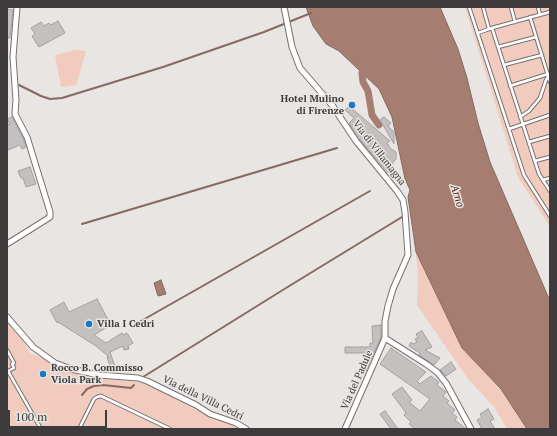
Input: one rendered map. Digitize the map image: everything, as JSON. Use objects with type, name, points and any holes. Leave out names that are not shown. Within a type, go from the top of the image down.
[{"type":"street","points":[[7,244],[50,217],[50,212],[27,137],[15,114],[16,100],[13,57],[17,7]]},
{"type":"street","name":"Via di Villamagna","points":[[284,7],[292,47],[300,68],[332,105],[356,141],[380,169],[403,200],[408,236],[408,255],[393,289],[388,306],[385,321],[386,338]]},
{"type":"street","name":"Via della Villa Cedri","points":[[7,317],[33,347],[55,363],[71,369],[99,375],[138,378],[147,381],[196,405],[210,414],[236,423],[246,429]]},
{"type":"street","points":[[386,338],[437,372],[446,383],[471,429]]},
{"type":"street","name":"Via del Padule","points":[[345,429],[386,338]]},
{"type":"lane","points":[[469,7],[524,175],[550,216]]},
{"type":"lane","points":[[483,7],[498,47],[539,174],[550,191]]},
{"type":"lane","points":[[511,7],[515,22]]},
{"type":"lane","points":[[538,7],[540,15]]},
{"type":"lane","points":[[478,33],[550,12]]},
{"type":"lane","points":[[530,18],[549,74],[550,82]]},
{"type":"lane","points":[[498,47],[536,37]]},
{"type":"lane","points":[[504,65],[542,55]]},
{"type":"lane","points":[[510,86],[549,74]]},
{"type":"lane","points":[[520,117],[529,111],[540,98],[549,74]]},
{"type":"lane","points":[[509,129],[550,115]]},
{"type":"lane","points":[[529,142],[550,136]]},
{"type":"lane","points":[[535,161],[550,157]]},
{"type":"lane","points":[[543,180],[550,178]]},
{"type":"lane","points":[[7,350],[14,363],[12,364],[14,368],[8,371],[41,429]]},
{"type":"lane","points":[[79,429],[94,399],[101,396],[170,429]]},
{"type":"shaded area","points":[[465,7],[550,7],[550,227],[518,177]]},
{"type":"shaded area","points":[[76,50],[86,51],[76,85],[61,87],[55,55]]},
{"type":"shaded area","points":[[416,252],[462,348],[502,391],[526,429],[507,429],[495,408],[468,379],[417,305],[418,279]]},
{"type":"shaded area","name":"Rocco B. Commisso Viola Park","points":[[7,319],[25,342],[27,349],[31,354],[46,359],[64,369],[99,378],[138,382],[149,385],[206,415],[227,422],[240,429],[7,429]]},
{"type":"water","name":"Arno","points":[[306,7],[440,7],[458,49],[490,162],[550,301],[550,429],[527,429],[501,389],[462,348],[416,252],[408,197],[410,190],[405,179],[392,117],[379,89],[339,51],[326,44],[313,26]]},
{"type":"water","points":[[161,280],[166,294],[158,296],[154,283]]},
{"type":"building","points":[[7,9],[13,10],[10,38],[7,38]]},
{"type":"building","points":[[58,21],[65,33],[39,47],[32,36],[35,34],[31,28],[41,22],[44,26],[49,23],[51,25]]},
{"type":"building","points":[[349,106],[390,141],[387,143],[391,149],[396,152],[396,159],[391,165],[394,168],[388,173],[359,139],[349,123],[354,118],[345,110]]},
{"type":"building","points":[[12,117],[26,147],[22,149],[20,145],[8,150],[7,125],[10,124],[7,119]]},
{"type":"building","points":[[384,117],[391,123],[388,126],[394,132],[394,144],[380,120]]},
{"type":"building","points":[[30,167],[36,184],[26,187],[23,178],[21,178],[18,171]]},
{"type":"building","name":"Villa I Cedri","points":[[97,299],[111,325],[94,335],[106,343],[122,333],[123,335],[127,333],[133,343],[128,346],[129,349],[124,350],[123,346],[110,352],[117,372],[112,372],[107,357],[109,357],[96,346],[58,322],[57,323],[50,310],[64,302],[69,312]]},
{"type":"building","points":[[381,325],[381,337],[366,371],[362,369],[369,353],[345,353],[345,347],[370,347],[370,343],[373,343],[372,326]]},
{"type":"building","points":[[422,331],[432,347],[425,350],[440,358],[434,365],[409,346],[411,342],[413,344],[417,342],[415,339],[418,338],[416,334]]},
{"type":"building","points":[[391,348],[426,372],[417,381],[420,384],[431,376],[439,382],[437,385],[446,392],[443,396],[449,401],[447,403],[455,410],[452,413],[457,417],[455,420],[466,429],[415,429],[409,424],[411,422],[404,415],[406,413],[392,394],[402,387],[412,400],[409,402],[420,411],[430,399],[380,364]]},
{"type":"building","points":[[451,362],[456,369],[446,376],[440,370]]},
{"type":"building","points":[[488,409],[494,419],[490,421],[495,429],[482,429],[477,420],[482,417],[480,414]]},
{"type":"building","points":[[385,411],[398,429],[391,429],[380,414]]},
{"type":"waterway","points":[[19,85],[50,99],[62,98],[163,67],[264,32],[311,13]]},
{"type":"waterway","points":[[362,73],[363,82],[368,91],[372,115],[379,125]]},
{"type":"waterway","points":[[82,224],[337,148]]},
{"type":"waterway","points":[[141,321],[370,191]]},
{"type":"waterway","points":[[143,377],[402,217]]},
{"type":"waterway","points":[[82,395],[87,389],[94,386],[103,385],[131,388],[134,385]]},
{"type":"place","name":"Hotel Mulino di Firenze","points":[[352,105]]},
{"type":"place","name":"Villa I Cedri","points":[[89,324]]},
{"type":"place","name":"Rocco B. Commisso Viola Park","points":[[43,374]]}]
